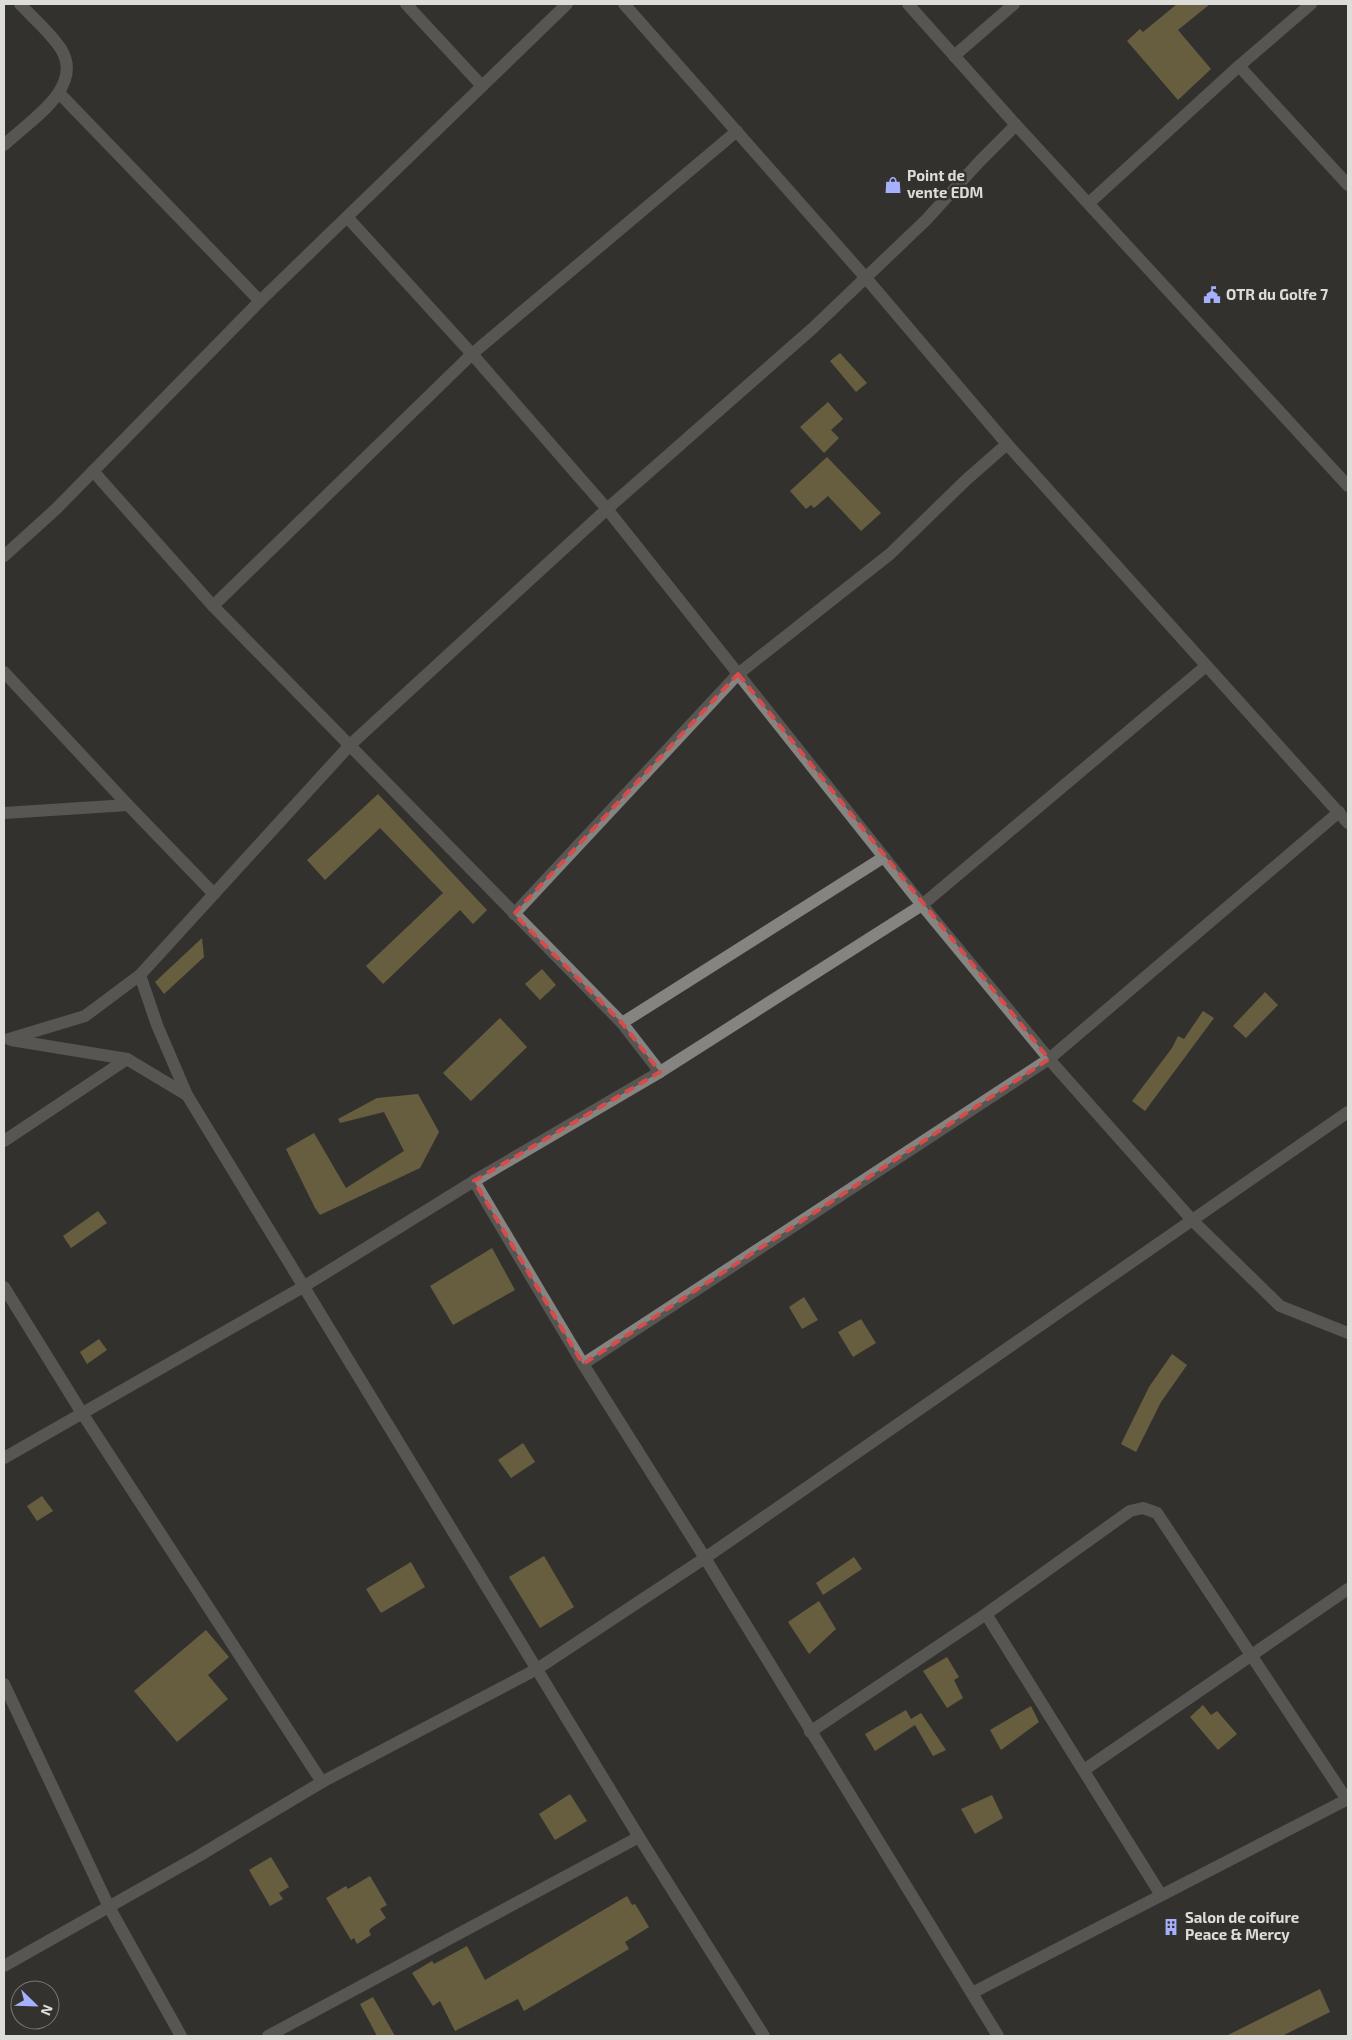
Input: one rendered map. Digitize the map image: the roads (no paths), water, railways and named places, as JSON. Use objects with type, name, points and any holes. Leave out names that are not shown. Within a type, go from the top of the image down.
[{"type":"street","points":[[4,145],[60,94],[67,80],[68,65],[61,49],[20,4]]},
{"type":"street","points":[[406,4],[482,86]]},
{"type":"street","points":[[4,556],[56,509],[260,301],[567,4]]},
{"type":"street","points":[[624,4],[866,278],[1007,444],[1348,823]]},
{"type":"street","points":[[908,4],[1016,125],[1348,486]]},
{"type":"street","points":[[954,56],[1014,4]]},
{"type":"street","points":[[1089,203],[1239,66],[1311,4]]},
{"type":"street","points":[[1239,66],[1348,185]]},
{"type":"street","points":[[60,94],[260,301]]},
{"type":"street","points":[[6,1040],[85,1016],[140,975],[350,745],[607,510],[813,328],[926,220],[1016,125]]},
{"type":"street","points":[[213,606],[472,354],[737,131]]},
{"type":"street","points":[[347,217],[472,354],[607,510],[922,906],[1049,1059],[1192,1220],[1280,1306],[1348,1333]]},
{"type":"street","points":[[514,914],[738,674],[890,554],[966,480],[1007,444]]},
{"type":"street","points":[[93,470],[213,606],[622,1023],[660,1072]]},
{"type":"street","points":[[4,1458],[303,1287],[474,1181],[660,1072],[922,906],[1206,666]]},
{"type":"street","points":[[4,672],[214,894]]},
{"type":"street","points":[[4,813],[128,805]]},
{"type":"street","points":[[583,1364],[706,1286],[1049,1059],[1339,812]]},
{"type":"street","points":[[622,1023],[884,857]]},
{"type":"street","points":[[140,975],[157,1025],[187,1095],[638,1837],[764,2036]]},
{"type":"street","points":[[6,1040],[127,1059],[187,1095]]},
{"type":"street","points":[[4,1141],[127,1059]]},
{"type":"street","points":[[4,1966],[109,1907],[322,1782],[537,1669],[706,1558],[1348,1112]]},
{"type":"street","points":[[474,1181],[583,1364],[706,1558],[810,1732],[998,2036]]},
{"type":"street","points":[[4,1287],[82,1413],[322,1782]]},
{"type":"street","points":[[810,1732],[986,1614],[1130,1511],[1144,1508],[1157,1513],[1348,1799],[972,1993]]},
{"type":"street","points":[[1084,1770],[1348,1589]]},
{"type":"street","points":[[986,1614],[1161,1894]]},
{"type":"street","points":[[4,1684],[109,1907],[181,2036]]},
{"type":"street","points":[[268,2036],[638,1837]]},
{"type":"place","name":"Point de vente EDM","points":[[893,185]]},
{"type":"place","name":"OTR du Golfe 7","points":[[1212,295]]},
{"type":"place","name":"Salon de coifure Peace & Mercy","points":[[1171,1927]]}]
